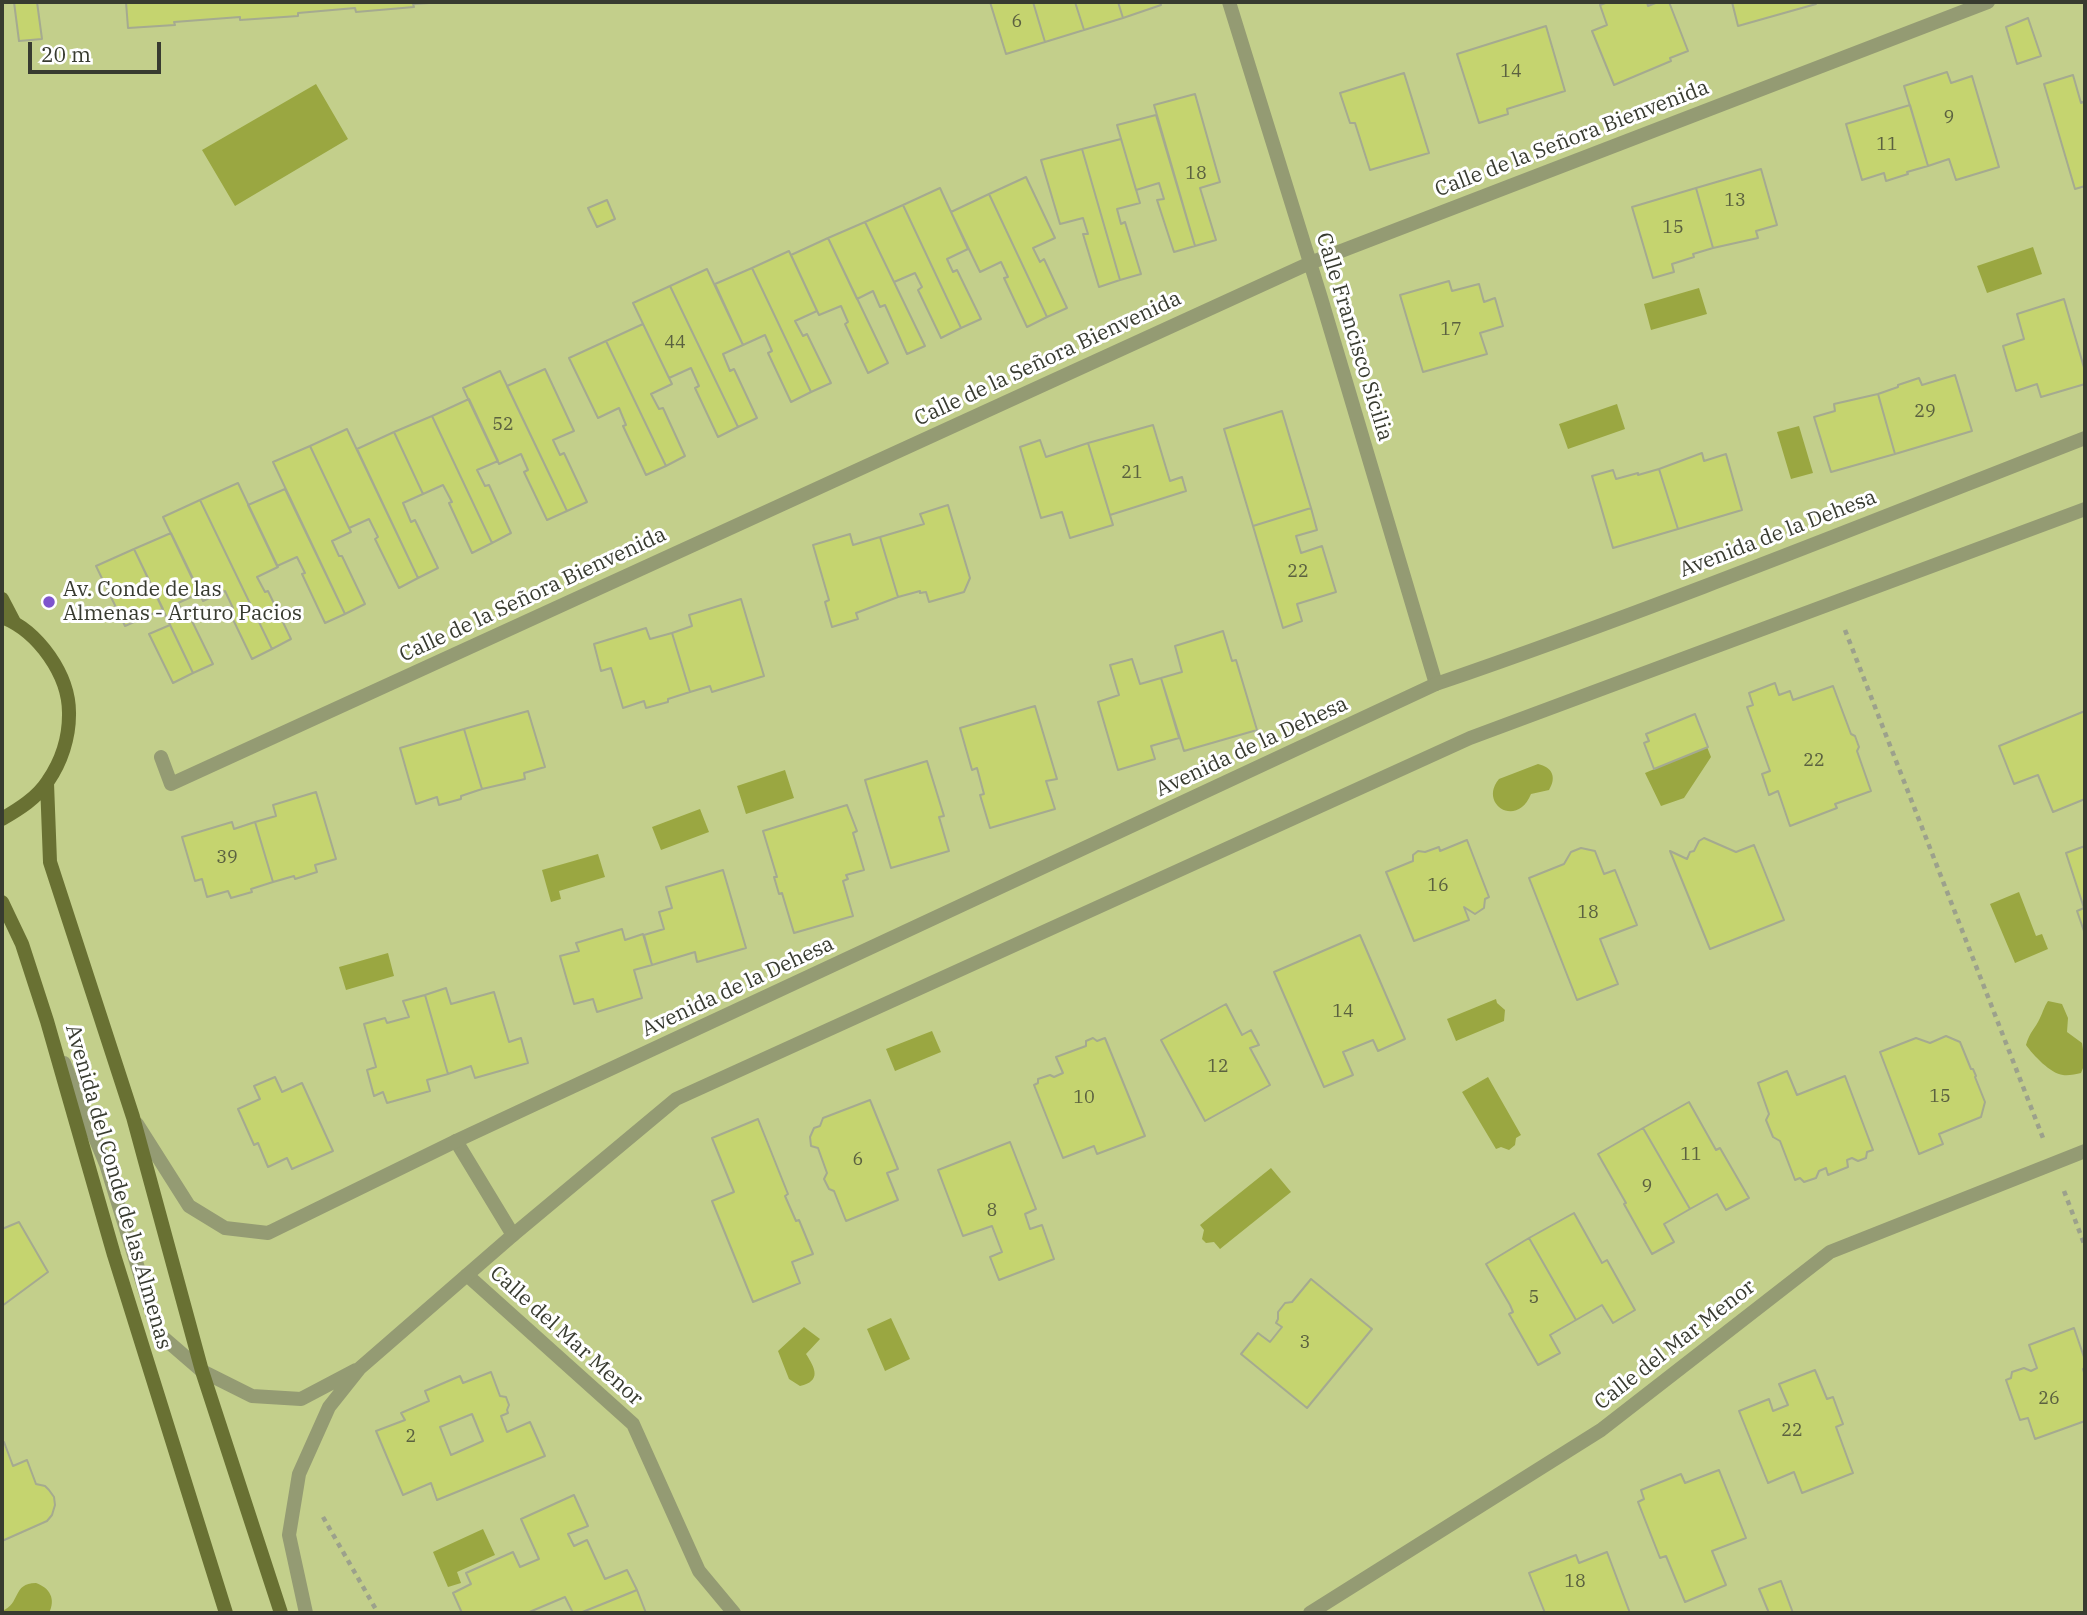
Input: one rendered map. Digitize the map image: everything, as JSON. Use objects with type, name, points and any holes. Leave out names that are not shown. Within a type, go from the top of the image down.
[{"type":"main road","points":[[2,599],[8,620],[43,645],[62,677],[69,713],[64,749],[47,783],[25,806],[2,818]]},
{"type":"main road","name":"Avenida del Conde de las Almenas","points":[[47,783],[50,862],[133,1117],[202,1371],[281,1613]]},
{"type":"main road","points":[[2,902],[22,944],[47,1021]]},
{"type":"main road","name":"Avenida del Conde de las Almenas","points":[[47,1021],[114,1255],[226,1613]]},
{"type":"street","name":"Calle Francisco Sicilia","points":[[1229,2],[1436,684]]},
{"type":"street","name":"Calle de la Señora Bienvenida","points":[[160,757],[171,784],[1310,263],[1988,2]]},
{"type":"street","name":"Avenida de la Dehesa","points":[[133,1117],[189,1206],[225,1228],[268,1233],[456,1141],[1436,684],[1852,529],[2085,438]]},
{"type":"street","points":[[306,1613],[289,1535],[299,1474],[329,1407],[360,1368],[513,1235],[676,1100],[1470,738],[2085,509]]},
{"type":"street","name":"Avenida del Conde de las Almenas","points":[[47,1021],[106,1164],[158,1333],[202,1371]]},
{"type":"street","points":[[456,1141],[513,1235]]},
{"type":"street","name":"Calle del Mar Menor","points":[[1310,1613],[1601,1430],[1830,1252],[2085,1151]]},
{"type":"street","name":"Calle del Mar Menor","points":[[467,1275],[633,1424],[699,1571],[734,1613]]},
{"type":"street","points":[[202,1371],[252,1396],[301,1399],[360,1368]]},
{"type":"path","points":[[1835,602],[2085,1246]]},
{"type":"path","points":[[299,1474],[378,1613]]},
{"type":"shaded area","points":[[2,2],[2085,2],[2085,1613],[2,1613]]},
{"type":"shaded area","points":[[316,84],[348,139],[235,206],[202,150]]},
{"type":"shaded area","points":[[2033,247],[2042,274],[1987,293],[1977,266]]},
{"type":"shaded area","points":[[1699,288],[1707,314],[1651,330],[1644,304]]},
{"type":"shaded area","points":[[1617,404],[1625,429],[1568,449],[1559,424]]},
{"type":"shaded area","points":[[1799,426],[1813,473],[1791,479],[1777,432]]},
{"type":"shaded area","points":[[1707,747],[1711,757],[1684,798],[1661,806],[1645,773]]},
{"type":"shaded area","points":[[1538,764],[1552,773],[1553,781],[1549,790],[1531,794],[1517,810],[1502,809],[1496,804],[1493,797],[1494,788],[1499,779]]},
{"type":"shaded area","points":[[785,770],[794,798],[746,814],[737,786]]},
{"type":"shaded area","points":[[700,809],[709,832],[661,850],[652,827]]},
{"type":"shaded area","points":[[598,854],[605,877],[559,891],[561,899],[551,902],[542,870]]},
{"type":"shaded area","points":[[2019,892],[2036,936],[2042,934],[2048,949],[2015,963],[1990,904]]},
{"type":"shaded area","points":[[388,953],[394,976],[346,990],[339,967]]},
{"type":"shaded area","points":[[1496,999],[1505,1010],[1504,1021],[1456,1041],[1447,1019]]},
{"type":"shaded area","points":[[2048,1001],[2062,1004],[2068,1018],[2067,1032],[2082,1043],[2085,1063],[2081,1073],[2058,1074],[2038,1059],[2026,1045]]},
{"type":"shaded area","points":[[932,1031],[941,1052],[895,1071],[886,1049]]},
{"type":"shaded area","points":[[1488,1077],[1521,1135],[1509,1150],[1501,1147],[1496,1149],[1462,1092]]},
{"type":"shaded area","points":[[1271,1168],[1291,1192],[1220,1249],[1214,1242],[1206,1243],[1202,1239],[1204,1230],[1200,1225]]},
{"type":"shaded area","points":[[891,1318],[910,1359],[885,1371],[867,1329]]},
{"type":"shaded area","points":[[804,1327],[820,1339],[806,1354],[814,1369],[814,1377],[807,1384],[800,1386],[789,1379],[778,1351]]},
{"type":"shaded area","points":[[483,1529],[495,1555],[457,1572],[461,1583],[448,1587],[433,1552]]},
{"type":"shaded area","points":[[36,1583],[45,1588],[52,1599],[49,1613],[2,1613],[12,1604],[23,1586]]},
{"type":"building","points":[[14,2],[37,2],[42,39],[19,41]]},
{"type":"building","points":[[126,2],[445,2],[356,12],[355,8],[298,13],[298,16],[240,20],[240,17],[128,28]]},
{"type":"building","points":[[990,2],[1033,2],[1045,42],[1006,54]]},
{"type":"building","points":[[1033,2],[1075,2],[1084,30],[1045,42]]},
{"type":"building","points":[[1075,2],[1118,2],[1123,18],[1084,30]]},
{"type":"building","points":[[1118,2],[1160,2],[1161,5],[1123,18]]},
{"type":"building","points":[[1608,2],[1647,2],[1648,6],[1669,2],[1688,51],[1614,85],[1592,31],[1607,25],[1600,5]]},
{"type":"building","points":[[1732,2],[1816,2],[1816,4],[1738,26]]},
{"type":"building","points":[[2028,18],[2041,56],[2017,64],[2006,27]]},
{"type":"building","points":[[1546,26],[1565,91],[1507,109],[1508,114],[1479,123],[1457,54]]},
{"type":"building","points":[[1947,72],[1951,83],[1972,76],[1999,167],[1956,180],[1949,159],[1928,166],[1904,86]]},
{"type":"building","points":[[1404,73],[1429,153],[1370,170],[1355,123],[1350,123],[1340,93]]},
{"type":"building","points":[[2073,75],[2081,103],[2085,101],[2085,186],[2075,189],[2044,84]]},
{"type":"building","points":[[1195,94],[1220,182],[1200,188],[1216,240],[1195,246],[1154,105]]},
{"type":"building","points":[[1910,105],[1928,166],[1886,181],[1884,173],[1862,180],[1846,124]]},
{"type":"building","points":[[1156,115],[1195,246],[1174,252],[1157,200],[1164,199],[1159,183],[1136,190],[1117,125]]},
{"type":"building","points":[[1121,139],[1140,203],[1117,209],[1121,224],[1125,222],[1141,274],[1120,280],[1082,149]]},
{"type":"building","points":[[1082,149],[1120,280],[1099,287],[1083,234],[1088,234],[1083,218],[1060,224],[1041,160]]},
{"type":"building","points":[[1761,169],[1777,225],[1756,231],[1758,238],[1713,248],[1696,188]]},
{"type":"building","points":[[1026,177],[1055,238],[1033,248],[1040,262],[1044,259],[1067,308],[1047,317],[989,194]]},
{"type":"building","points":[[940,188],[968,249],[947,259],[953,272],[957,270],[981,319],[961,328],[903,205]]},
{"type":"building","points":[[1696,188],[1713,248],[1672,264],[1674,272],[1653,278],[1632,207]]},
{"type":"building","points":[[989,194],[1047,317],[1027,327],[1004,278],[1008,277],[1001,262],[980,272],[951,212]]},
{"type":"building","points":[[607,200],[615,219],[597,227],[588,208]]},
{"type":"building","points":[[903,205],[961,328],[941,338],[918,290],[922,287],[915,273],[894,282],[865,222]]},
{"type":"building","points":[[865,222],[925,346],[907,354],[885,305],[880,307],[873,291],[857,299],[828,238]]},
{"type":"building","points":[[828,238],[888,363],[868,373],[845,324],[848,322],[841,306],[819,315],[791,255]]},
{"type":"building","points":[[789,251],[817,311],[795,321],[803,336],[807,334],[831,383],[811,392],[752,268]]},
{"type":"building","points":[[752,268],[811,392],[791,402],[768,353],[772,351],[765,335],[743,345],[715,284]]},
{"type":"building","points":[[707,269],[743,345],[723,354],[730,371],[734,369],[757,418],[738,427],[670,286]]},
{"type":"building","points":[[1449,281],[1452,291],[1479,284],[1484,302],[1495,298],[1503,326],[1480,333],[1487,354],[1423,372],[1400,295]]},
{"type":"building","points":[[670,286],[738,427],[718,437],[695,388],[699,386],[691,368],[669,378],[633,303]]},
{"type":"building","points":[[2064,299],[2085,371],[2085,384],[2041,397],[2037,384],[2016,391],[2003,346],[2024,339],[2017,314]]},
{"type":"building","points":[[643,324],[672,384],[651,394],[659,409],[663,408],[685,456],[666,466],[606,341]]},
{"type":"building","points":[[606,341],[666,466],[646,475],[623,426],[626,425],[619,408],[598,418],[569,358]]},
{"type":"building","points":[[545,369],[574,431],[553,440],[560,455],[564,453],[587,502],[567,511],[507,386]]},
{"type":"building","points":[[500,371],[567,511],[547,520],[524,472],[528,470],[521,454],[499,464],[463,388]]},
{"type":"building","points":[[1955,375],[1972,431],[1895,454],[1878,394],[1919,378],[1922,385]]},
{"type":"building","points":[[1878,394],[1895,454],[1831,472],[1814,417],[1835,411],[1834,404]]},
{"type":"building","points":[[469,399],[498,461],[477,470],[485,486],[489,485],[511,533],[492,543],[432,416]]},
{"type":"building","points":[[1282,411],[1311,508],[1253,526],[1224,429]]},
{"type":"building","points":[[432,416],[492,543],[472,553],[443,485],[423,494],[394,432]]},
{"type":"building","points":[[1153,425],[1170,481],[1182,477],[1186,491],[1110,515],[1088,443]]},
{"type":"building","points":[[347,429],[418,578],[399,588],[375,539],[378,537],[369,519],[349,528],[310,446]]},
{"type":"building","points":[[394,432],[423,494],[403,503],[411,522],[415,520],[438,568],[418,578],[357,449]]},
{"type":"building","points":[[1040,440],[1046,457],[1088,443],[1113,525],[1070,538],[1062,512],[1041,518],[1020,447]]},
{"type":"building","points":[[310,446],[351,532],[332,541],[365,604],[345,614],[273,462]]},
{"type":"building","points":[[1702,453],[1704,461],[1726,454],[1742,510],[1678,529],[1659,469]]},
{"type":"building","points":[[1659,469],[1678,529],[1613,548],[1592,476],[1613,470],[1616,479]]},
{"type":"building","points":[[238,483],[278,567],[257,577],[265,592],[268,591],[291,639],[272,649],[200,500]]},
{"type":"building","points":[[285,489],[345,614],[325,623],[297,557],[277,566],[248,505]]},
{"type":"building","points":[[200,500],[272,649],[252,659],[228,609],[233,608],[225,591],[203,601],[163,517]]},
{"type":"building","points":[[948,505],[970,578],[964,592],[929,602],[926,592],[920,591],[898,597],[880,537],[924,524],[920,514]]},
{"type":"building","points":[[1311,508],[1317,530],[1296,536],[1301,553],[1322,546],[1336,592],[1297,604],[1302,621],[1283,628],[1253,526]]},
{"type":"building","points":[[171,533],[200,593],[178,603],[185,617],[189,615],[213,664],[193,673],[134,549]]},
{"type":"building","points":[[850,534],[853,545],[880,537],[898,597],[856,613],[858,619],[832,627],[825,602],[829,600],[813,545]]},
{"type":"building","points":[[134,549],[163,609],[125,626],[96,566]]},
{"type":"building","points":[[741,599],[764,676],[712,692],[710,686],[690,692],[672,633],[692,626],[689,615]]},
{"type":"building","points":[[170,625],[193,673],[173,683],[149,634]]},
{"type":"building","points":[[646,628],[650,639],[672,633],[690,692],[646,708],[644,701],[623,708],[611,668],[601,671],[594,644]]},
{"type":"building","points":[[1223,631],[1232,661],[1236,660],[1257,730],[1184,751],[1161,678],[1182,672],[1175,646]]},
{"type":"building","points":[[1132,659],[1140,684],[1161,678],[1179,738],[1151,746],[1155,759],[1118,770],[1098,702],[1119,695],[1110,665]]},
{"type":"building","points":[[1775,683],[1779,695],[1790,691],[1793,700],[1833,686],[1851,734],[1855,736],[1859,747],[1857,751],[1871,791],[1835,804],[1837,808],[1790,826],[1778,791],[1769,795],[1762,774],[1770,771],[1747,707],[1753,705],[1749,693]]},
{"type":"building","points":[[1035,706],[1057,779],[1046,781],[1055,809],[990,828],[980,795],[984,794],[977,768],[972,770],[960,728]]},
{"type":"building","points":[[528,711],[545,767],[524,773],[525,779],[482,789],[464,729]]},
{"type":"building","points":[[2085,711],[2085,799],[2053,812],[2038,775],[2014,784],[1999,746]]},
{"type":"building","points":[[1695,714],[1708,747],[1654,769],[1644,743],[1649,741],[1646,734]]},
{"type":"building","points":[[464,729],[482,789],[439,805],[437,797],[416,804],[400,748]]},
{"type":"building","points":[[927,761],[944,816],[939,817],[949,851],[891,868],[865,780]]},
{"type":"building","points":[[316,792],[336,859],[315,865],[317,872],[273,882],[255,822],[276,816],[273,805]]},
{"type":"building","points":[[847,805],[857,831],[853,833],[864,870],[846,875],[848,879],[843,881],[853,916],[794,933],[782,893],[779,894],[774,877],[777,877],[763,831]]},
{"type":"building","points":[[232,822],[234,829],[255,822],[273,882],[231,898],[228,891],[207,897],[202,879],[195,881],[182,837]]},
{"type":"building","points":[[1704,838],[1736,852],[1754,845],[1784,920],[1710,949],[1670,851],[1687,859]]},
{"type":"building","points":[[1467,840],[1489,897],[1485,899],[1484,908],[1475,914],[1464,907],[1469,920],[1414,941],[1386,872],[1413,861],[1413,855],[1418,851],[1425,852],[1439,847],[1440,851]]},
{"type":"building","points":[[2085,846],[2085,934],[2077,911],[2084,908],[2066,853]]},
{"type":"building","points":[[1581,848],[1595,851],[1604,874],[1615,870],[1637,925],[1600,939],[1618,984],[1577,1000],[1529,878],[1564,864],[1571,852]]},
{"type":"building","points":[[723,870],[746,948],[697,962],[695,952],[652,965],[644,935],[664,929],[659,912],[672,908],[666,887]]},
{"type":"building","points":[[622,929],[625,940],[643,934],[652,965],[634,970],[642,998],[597,1012],[593,999],[574,1004],[560,956],[579,951],[576,943]]},
{"type":"building","points":[[1360,935],[1405,1039],[1378,1051],[1373,1040],[1343,1052],[1353,1075],[1324,1087],[1274,972]]},
{"type":"building","points":[[446,988],[451,1004],[494,992],[509,1042],[521,1038],[528,1063],[475,1078],[471,1066],[448,1074],[425,995]]},
{"type":"building","points":[[425,995],[448,1074],[427,1080],[430,1091],[387,1103],[383,1092],[374,1096],[367,1070],[376,1067],[364,1024],[385,1018],[387,1023],[409,1017],[403,1001]]},
{"type":"building","points":[[1226,1004],[1242,1035],[1251,1030],[1259,1045],[1250,1048],[1270,1085],[1205,1121],[1161,1040]]},
{"type":"building","points":[[1946,1036],[1960,1042],[1985,1102],[1981,1117],[1939,1134],[1943,1144],[1919,1154],[1880,1052],[1916,1038],[1930,1043]]},
{"type":"building","points":[[1093,1038],[1097,1041],[1105,1038],[1145,1136],[1097,1154],[1094,1146],[1063,1158],[1034,1085],[1038,1083],[1038,1079],[1063,1073],[1056,1057],[1086,1046],[1086,1041]]},
{"type":"building","points":[[1787,1071],[1797,1095],[1845,1076],[1873,1150],[1867,1152],[1866,1158],[1858,1161],[1852,1158],[1847,1160],[1848,1167],[1828,1175],[1826,1168],[1819,1171],[1816,1178],[1804,1182],[1800,1178],[1795,1180],[1780,1141],[1773,1137],[1766,1120],[1769,1114],[1758,1083]]},
{"type":"building","points":[[275,1077],[282,1092],[302,1083],[333,1151],[292,1169],[287,1158],[268,1167],[258,1143],[254,1145],[238,1109],[260,1099],[254,1086]]},
{"type":"building","points":[[870,1100],[898,1169],[887,1173],[898,1200],[846,1221],[834,1191],[829,1189],[824,1179],[827,1173],[818,1148],[811,1146],[810,1137],[823,1118]]},
{"type":"building","points":[[1689,1102],[1716,1150],[1720,1148],[1749,1198],[1726,1210],[1717,1194],[1690,1209],[1643,1128]]},
{"type":"building","points":[[758,1119],[788,1194],[785,1196],[796,1221],[799,1220],[813,1254],[792,1262],[800,1283],[753,1302],[712,1201],[734,1192],[712,1138]]},
{"type":"building","points":[[1643,1128],[1690,1209],[1664,1224],[1674,1242],[1652,1254],[1598,1154]]},
{"type":"building","points":[[1010,1142],[1036,1209],[1025,1214],[1030,1229],[1042,1225],[1054,1259],[999,1280],[990,1257],[1002,1252],[992,1226],[963,1236],[938,1170]]},
{"type":"building","points":[[1574,1213],[1602,1263],[1607,1260],[1635,1310],[1613,1323],[1602,1305],[1576,1320],[1529,1238]]},
{"type":"building","points":[[19,1222],[48,1272],[2,1306],[2,1229]]},
{"type":"building","points":[[1529,1238],[1576,1320],[1550,1335],[1560,1353],[1538,1365],[1509,1314],[1513,1312],[1510,1305],[1486,1264]]},
{"type":"building","points":[[1311,1279],[1372,1329],[1307,1408],[1241,1354],[1258,1333],[1270,1342],[1282,1327],[1276,1323],[1278,1312],[1285,1303],[1292,1302]]},
{"type":"building","points":[[2074,1328],[2085,1360],[2085,1421],[2035,1439],[2028,1418],[2020,1420],[2006,1380],[2011,1378],[2012,1372],[2037,1368],[2029,1345]]},
{"type":"building","points":[[1815,1370],[1827,1399],[1833,1397],[1843,1424],[1836,1427],[1853,1473],[1802,1493],[1794,1472],[1768,1483],[1739,1411],[1769,1399],[1773,1411],[1788,1405],[1779,1384]]},
{"type":"building","points":[[491,1372],[500,1396],[506,1397],[509,1405],[508,1413],[501,1416],[507,1432],[530,1422],[545,1456],[437,1500],[431,1483],[403,1495],[376,1431],[405,1420],[401,1413],[429,1401],[425,1391],[460,1376],[463,1383]],"holes":[[[472,1414],[483,1441],[451,1455],[440,1427]]]},
{"type":"building","points":[[4,1442],[13,1466],[27,1460],[36,1484],[49,1490],[55,1505],[47,1521],[2,1541],[2,1443]]},
{"type":"building","points":[[1719,1470],[1746,1538],[1712,1551],[1726,1585],[1685,1602],[1666,1556],[1660,1558],[1638,1502],[1644,1499],[1641,1490],[1681,1474],[1685,1483]]},
{"type":"building","points":[[574,1495],[588,1526],[568,1534],[574,1546],[587,1540],[605,1579],[627,1570],[637,1590],[580,1613],[573,1613],[565,1597],[527,1613],[462,1613],[453,1593],[471,1584],[466,1573],[513,1552],[520,1567],[539,1559],[521,1519]]},
{"type":"building","points":[[1607,1552],[1630,1613],[1545,1613],[1529,1573],[1576,1555],[1579,1563]]},
{"type":"building","points":[[1781,1581],[1793,1613],[1769,1613],[1759,1589]]},
{"type":"building","points":[[637,1590],[646,1613],[580,1613],[620,1597]]},
{"type":"place","name":"Av. Conde de las Almenas - Arturo Pacios","points":[[49,602]]}]
